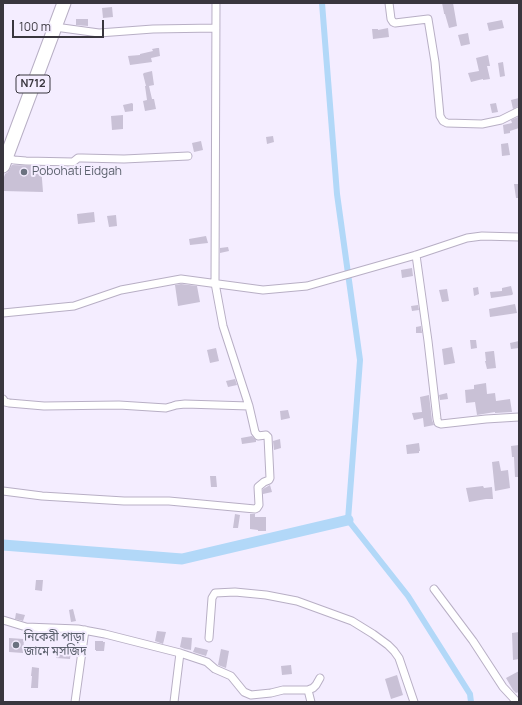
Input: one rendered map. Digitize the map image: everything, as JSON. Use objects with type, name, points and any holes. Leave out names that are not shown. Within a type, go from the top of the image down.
[{"type":"highway","name":"N712","points":[[4,162],[64,3]]},
{"type":"street","points":[[3,490],[42,496],[124,501],[169,501],[257,508],[258,487],[270,478],[268,437],[266,435],[258,436],[256,434],[249,406],[223,326],[215,283],[216,3]]},
{"type":"street","points":[[388,3],[391,19],[395,23],[428,19],[435,62],[440,116],[442,121],[447,123],[482,124],[500,120],[519,111]]},
{"type":"street","points":[[55,27],[99,33],[154,29],[216,28]]},
{"type":"street","points":[[4,162],[14,160],[73,162],[78,158],[124,159],[188,156]]},
{"type":"street","points":[[3,313],[74,306],[121,290],[181,279],[263,290],[307,286],[416,255],[474,236],[519,237]]},
{"type":"street","points":[[416,255],[428,341],[436,419],[438,423],[441,424],[519,417]]},
{"type":"street","points":[[3,399],[5,402],[9,403],[44,406],[119,405],[166,408],[185,404],[249,406]]},
{"type":"street","points":[[434,589],[473,641],[503,687],[517,702]]},
{"type":"street","points":[[209,638],[212,598],[215,593],[235,592],[266,595],[297,601],[352,621],[388,645],[399,658],[414,702]]},
{"type":"street","points":[[3,620],[26,627],[85,630],[120,637],[180,653],[207,662],[215,669],[231,676],[244,692],[251,695],[283,690],[308,690],[313,688],[320,678]]},
{"type":"street","points":[[75,702],[85,630]]},
{"type":"street","points":[[174,702],[180,653]]},
{"type":"street","points":[[308,690],[312,702]]},
{"type":"building","points":[[442,3],[453,3],[457,26],[449,28]]},
{"type":"building","points":[[112,7],[113,17],[103,18],[102,8]]},
{"type":"building","points":[[76,19],[88,19],[88,26],[76,25]]},
{"type":"building","points":[[502,20],[504,28],[489,31],[487,23]]},
{"type":"building","points":[[388,28],[389,37],[373,39],[372,29],[378,30]]},
{"type":"building","points":[[468,33],[470,44],[461,46],[458,35]]},
{"type":"building","points":[[159,48],[160,56],[151,58],[152,62],[130,65],[128,56],[140,55],[153,51],[152,49]]},
{"type":"building","points":[[488,55],[490,66],[487,66],[490,79],[471,82],[468,73],[479,71],[476,58]]},
{"type":"building","points":[[503,62],[505,76],[500,77],[498,63]]},
{"type":"building","points":[[152,71],[154,85],[149,86],[156,109],[145,111],[143,101],[147,100],[143,74]]},
{"type":"building","points":[[519,98],[519,106],[513,109],[511,100]]},
{"type":"building","points":[[132,103],[133,111],[125,112],[123,105]]},
{"type":"building","points":[[496,103],[498,112],[492,113],[490,104]]},
{"type":"building","points":[[123,115],[123,129],[112,130],[111,116]]},
{"type":"building","points":[[518,117],[519,128],[510,131],[510,133],[504,134],[503,125],[512,123],[511,120]]},
{"type":"building","points":[[273,136],[274,142],[267,144],[266,137]]},
{"type":"building","points":[[201,141],[203,150],[194,152],[192,143]]},
{"type":"building","points":[[508,143],[510,155],[502,156],[501,144]]},
{"type":"building","name":"Pobohati Eidgah","points":[[12,165],[41,166],[43,192],[3,191],[3,180],[5,174]]},
{"type":"building","points":[[514,184],[519,184],[519,198],[516,198]]},
{"type":"building","points":[[94,212],[95,222],[78,224],[77,214]]},
{"type":"building","points":[[116,215],[117,226],[109,227],[107,216]]},
{"type":"building","points":[[206,236],[208,243],[190,245],[189,239]]},
{"type":"building","points":[[228,247],[229,251],[220,253],[220,248]]},
{"type":"building","points":[[412,268],[413,276],[402,278],[401,270]]},
{"type":"building","points":[[181,284],[197,286],[200,302],[178,306],[175,285]]},
{"type":"building","points":[[511,286],[512,295],[491,298],[490,292],[502,291],[502,288]]},
{"type":"building","points":[[478,287],[479,294],[474,296],[473,288]]},
{"type":"building","points":[[447,289],[449,301],[442,302],[439,290]]},
{"type":"building","points":[[515,304],[517,313],[490,317],[489,309]]},
{"type":"building","points":[[418,305],[419,310],[412,311],[411,306]]},
{"type":"building","points":[[421,326],[422,333],[416,333],[416,327]]},
{"type":"building","points":[[470,340],[476,340],[477,348],[471,349]]},
{"type":"building","points":[[519,341],[519,348],[511,349],[510,343]]},
{"type":"building","points":[[452,347],[455,363],[444,365],[442,349]]},
{"type":"building","points":[[216,348],[219,361],[210,363],[207,350]]},
{"type":"building","points":[[494,351],[496,368],[487,369],[485,352]]},
{"type":"building","points":[[235,379],[237,385],[228,387],[226,381]]},
{"type":"building","points":[[486,383],[487,394],[495,393],[496,401],[510,399],[512,412],[495,412],[477,415],[475,402],[466,403],[465,390],[474,389],[474,385]]},
{"type":"building","points":[[447,393],[448,399],[440,400],[439,395]]},
{"type":"building","points":[[429,395],[434,425],[424,427],[423,418],[414,420],[412,413],[422,412],[420,397]]},
{"type":"building","points":[[288,410],[290,418],[281,420],[280,411]]},
{"type":"building","points":[[252,436],[256,442],[242,444],[241,438]]},
{"type":"building","points":[[280,439],[281,448],[274,450],[273,441]]},
{"type":"building","points":[[419,443],[419,453],[407,454],[406,445]]},
{"type":"building","points":[[519,445],[519,477],[515,477],[514,457],[512,457],[511,446]]},
{"type":"building","points":[[499,461],[501,471],[508,470],[510,488],[495,491],[492,462]]},
{"type":"building","points":[[210,476],[216,476],[217,487],[211,487]]},
{"type":"building","points":[[270,485],[272,492],[263,494],[263,489]]},
{"type":"building","points":[[483,486],[484,488],[492,487],[493,499],[469,502],[466,488]]},
{"type":"building","points":[[235,514],[240,515],[238,528],[233,528]]},
{"type":"building","points":[[250,514],[255,514],[255,517],[266,517],[266,531],[250,529]]},
{"type":"building","points":[[36,580],[43,580],[42,591],[35,590]]},
{"type":"building","points":[[73,609],[76,621],[71,622],[69,610]]},
{"type":"building","points":[[16,613],[25,615],[23,621],[15,619]]},
{"type":"building","points":[[157,631],[166,632],[163,644],[155,641]]},
{"type":"building","points":[[519,632],[519,659],[513,660],[512,633]]},
{"type":"building","points":[[182,637],[192,638],[191,650],[180,647]]},
{"type":"building","name":"নিকেরী পাড়া জামে মসজিদ","points":[[9,638],[24,639],[23,653],[9,652]]},
{"type":"building","points":[[95,641],[105,642],[104,651],[95,650]]},
{"type":"building","points":[[195,647],[208,650],[206,656],[193,652]]},
{"type":"building","points":[[221,649],[229,651],[226,668],[218,665]]},
{"type":"building","points":[[57,650],[71,650],[70,659],[56,658]]},
{"type":"building","points":[[291,665],[292,674],[282,675],[281,666]]},
{"type":"building","points":[[32,667],[39,668],[38,688],[31,688]]},
{"type":"building","points":[[519,671],[519,692],[516,693],[506,678]]},
{"type":"building","points":[[397,675],[403,695],[391,699],[385,679]]},
{"type":"waterway","points":[[322,3],[337,194],[360,360],[348,520],[408,596],[470,694],[471,702]]},
{"type":"waterway","points":[[3,545],[182,559],[348,520]]},
{"type":"place","name":"Pobohati Eidgah","points":[[24,172]]},
{"type":"place","name":"নিকেরী পাড়া জামে মসজিদ","points":[[16,645]]}]
